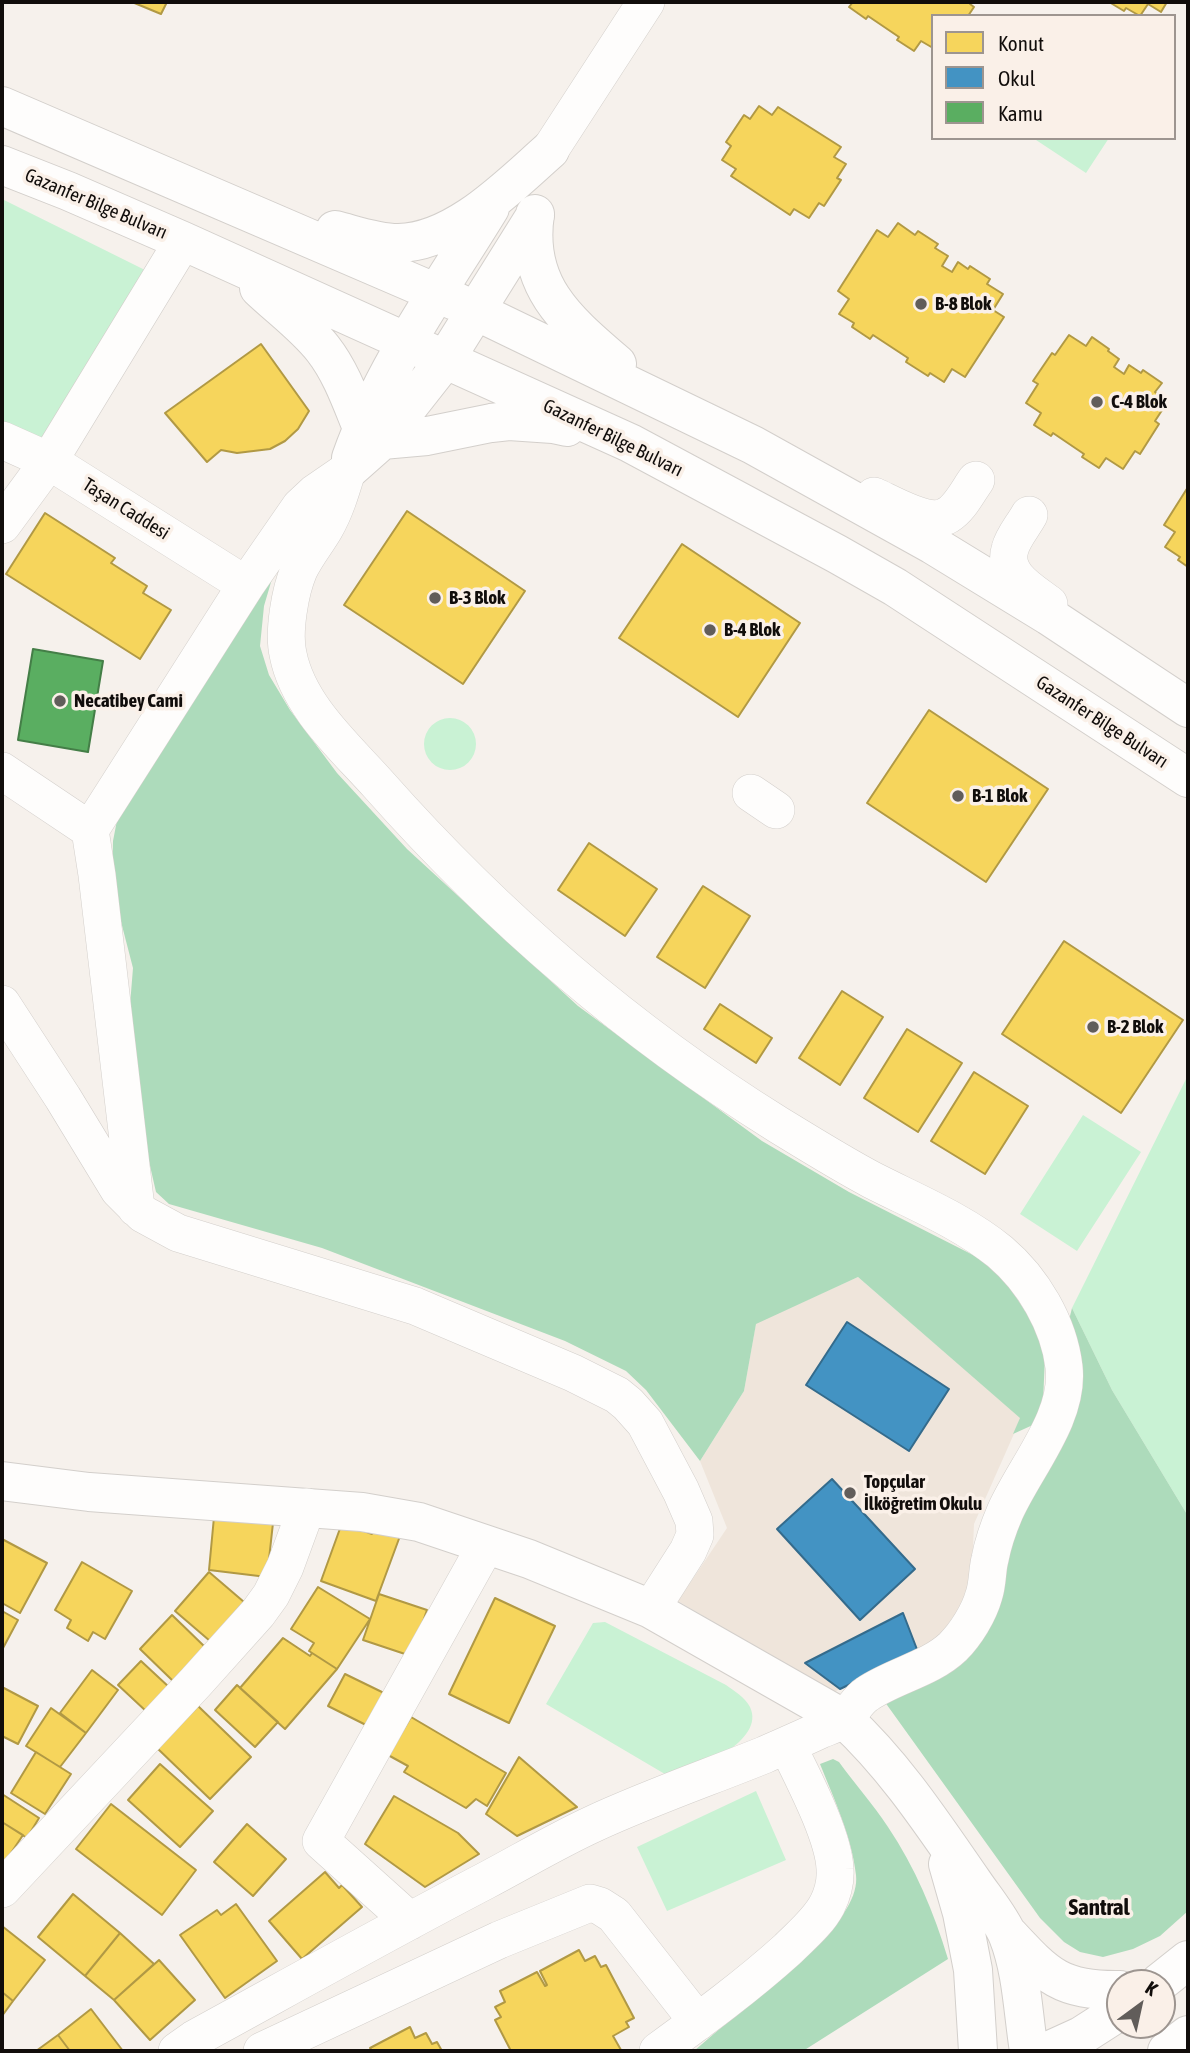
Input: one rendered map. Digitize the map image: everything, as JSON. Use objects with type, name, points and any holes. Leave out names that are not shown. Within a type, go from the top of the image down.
[{"type":"main road","points":[[2,106],[438,293],[753,445],[933,545],[1049,616],[1188,707]]},
{"type":"main road","points":[[198,191],[354,235],[397,243],[424,239],[452,228],[499,194],[550,150]]},
{"type":"main road","points":[[550,150],[535,216],[533,242],[541,280],[575,327],[652,395]]},
{"type":"main road","name":"Gazanfer Bilge Bulvarı","points":[[2,165],[183,241],[630,443],[894,587],[1188,778]]},
{"type":"main road","points":[[372,434],[407,343],[499,194]]},
{"type":"main road","points":[[347,471],[372,434],[445,360],[535,216]]},
{"type":"main road","points":[[237,267],[324,350],[372,434]]},
{"type":"main road","points":[[372,434],[427,436],[509,421],[553,424],[630,443]]},
{"type":"main road","points":[[2,1480],[89,1492],[362,1512],[419,1522],[529,1559],[651,1609],[844,1719],[864,1737],[893,1771],[1008,1934],[1045,1972],[1063,1983],[1084,1989],[1106,1990]]},
{"type":"main road","points":[[940,1835],[962,1913],[973,1970],[978,2051]]},
{"type":"main road","points":[[1008,1934],[1018,1973],[1029,2051]]},
{"type":"main road","points":[[1048,2051],[1081,2036],[1106,2020]]},
{"type":"main road","points":[[1167,2051],[1188,2035]]},
{"type":"street","points":[[550,150],[646,2]]},
{"type":"street","points":[[2,525],[49,461],[183,241]]},
{"type":"street","name":"Taşan Caddesi","points":[[2,440],[49,461],[246,585]]},
{"type":"street","points":[[753,445],[918,515],[934,519],[942,518],[954,510],[976,480]]},
{"type":"street","points":[[136,1208],[90,830],[246,585],[300,507],[347,471]]},
{"type":"street","points":[[177,2051],[194,2039],[410,1920],[594,1824],[788,1745],[844,1719],[868,1693],[940,1657],[953,1647],[984,1598],[990,1558],[1003,1516],[1058,1415],[1065,1395],[1064,1367],[1051,1321],[1023,1275],[1001,1253],[972,1233],[869,1178],[774,1122],[677,1056],[572,974],[475,887],[396,804],[321,719],[294,673],[288,655],[286,635],[293,589],[300,570],[326,527],[347,471]]},
{"type":"street","points":[[1029,515],[1010,546],[1008,557],[1023,585],[1188,707]]},
{"type":"street","points":[[2,771],[90,830]]},
{"type":"street","points":[[2,1004],[119,1190],[136,1208],[160,1224],[178,1233],[415,1306],[573,1373],[622,1399],[645,1423],[694,1521],[695,1535],[688,1551],[651,1609]]},
{"type":"street","points":[[2,1889],[258,1613],[285,1567],[307,1507]]},
{"type":"street","points":[[410,1920],[321,1841],[486,1545]]},
{"type":"street","points":[[658,2051],[772,1963],[809,1929],[826,1907],[835,1888],[836,1866],[828,1838],[788,1745]]},
{"type":"street","points":[[262,2051],[487,1945],[590,1903],[614,1915],[698,2022]]},
{"type":"shaded area","name":"Topçular İlköğretim Okulu","points":[[858,1277],[1021,1418],[974,1524],[971,1592],[933,1645],[832,1693],[678,1601],[727,1528],[700,1461],[744,1391],[756,1323]]},
{"type":"green space","points":[[1036,140],[1108,140],[1086,173]]},
{"type":"green space","points":[[2,199],[153,274],[50,437],[31,443],[2,430]]},
{"type":"green space","points":[[279,555],[264,606],[260,646],[269,675],[290,710],[337,773],[407,849],[578,1006],[762,1141],[849,1192],[975,1256],[1003,1277],[1031,1320],[1045,1356],[1043,1403],[1035,1424],[1013,1434],[1020,1418],[858,1277],[756,1324],[744,1391],[700,1461],[646,1390],[626,1371],[565,1341],[322,1248],[169,1204],[156,1192],[148,1157],[130,1005],[133,968],[112,887],[113,841],[119,810]]},
{"type":"green space","points":[[450,718],[469,725],[476,744],[469,763],[450,770],[431,763],[424,744],[431,725]]},
{"type":"green space","points":[[1188,1075],[1188,1516],[1112,1390],[1072,1308]]},
{"type":"green space","points":[[1083,1115],[1141,1152],[1077,1251],[1020,1214]]},
{"type":"green space","points":[[1072,1308],[1112,1390],[1188,1516],[1188,1911],[1160,1936],[1133,1949],[1103,1957],[1080,1952],[1064,1942],[1040,1918],[882,1698],[905,1685],[1005,1560],[1018,1524],[1073,1422],[1077,1403],[1069,1320]]},
{"type":"green space","points":[[605,1622],[739,1694],[750,1707],[752,1719],[748,1731],[739,1742],[713,1761],[675,1780],[546,1704],[593,1623]]},
{"type":"green space","points":[[833,1759],[839,1762],[876,1810],[907,1858],[937,1924],[948,1959],[803,2051],[694,2051],[804,1958],[847,1908],[854,1891],[854,1861],[842,1818],[820,1764]]},
{"type":"green space","points":[[756,1791],[786,1860],[667,1911],[637,1847]]},
{"type":"building: Konut","points":[[132,2],[167,2],[161,14]]},
{"type":"building: Konut","points":[[853,2],[972,2],[970,4],[974,7],[969,14],[931,14],[931,47],[921,41],[914,51],[868,16],[866,19],[849,7]]},
{"type":"building: Konut","points":[[1109,2],[1167,2],[1161,12],[1148,4],[1141,14],[1126,8],[1124,11]]},
{"type":"building: Konut","points":[[759,106],[772,115],[778,107],[841,147],[834,157],[846,164],[837,178],[841,180],[824,206],[819,203],[809,218],[794,209],[790,215],[731,176],[736,169],[722,160],[731,146],[726,142],[744,115],[750,119]]},
{"type":"building: Konut","name":"B-8 Blok","points":[[898,223],[915,235],[918,231],[938,244],[935,248],[948,256],[942,266],[952,272],[958,262],[968,269],[970,266],[990,279],[987,284],[1003,294],[993,310],[1004,317],[965,377],[952,369],[944,382],[930,373],[928,376],[906,362],[908,358],[873,335],[870,339],[852,327],[854,323],[839,314],[849,299],[838,291],[877,230],[888,237]]},
{"type":"building: Konut","name":"C-4 Blok","points":[[1069,335],[1086,346],[1092,337],[1109,349],[1108,351],[1119,359],[1114,367],[1124,374],[1129,365],[1141,373],[1143,370],[1162,383],[1155,392],[1168,401],[1155,421],[1159,424],[1140,454],[1135,451],[1123,469],[1106,458],[1099,468],[1053,433],[1051,436],[1034,425],[1041,413],[1026,403],[1038,384],[1033,381],[1052,353],[1055,355]]},
{"type":"building: Konut","points":[[261,344],[309,411],[298,429],[285,441],[270,449],[237,453],[221,450],[207,462],[165,413]]},
{"type":"building: Konut","points":[[1188,487],[1188,567],[1178,560],[1180,557],[1165,547],[1175,532],[1164,525]]},
{"type":"building: Konut","name":"B-3 Blok","points":[[407,511],[525,591],[463,684],[344,605]]},
{"type":"building: Konut","points":[[45,513],[115,558],[111,563],[147,586],[143,593],[171,610],[140,659],[6,574]]},
{"type":"building: Konut","name":"B-4 Blok","points":[[682,544],[800,623],[738,717],[619,638]]},
{"type":"building: Konut","name":"B-1 Blok","points":[[929,710],[1048,789],[986,882],[867,803]]},
{"type":"building: Konut","points":[[589,843],[657,889],[625,936],[558,890]]},
{"type":"building: Konut","points":[[703,886],[750,916],[705,988],[657,957]]},
{"type":"building: Konut","name":"B-2 Blok","points":[[1064,941],[1183,1020],[1121,1113],[1002,1034]]},
{"type":"building: Konut","points":[[842,991],[883,1017],[840,1085],[799,1058]]},
{"type":"building: Konut","points":[[720,1004],[772,1038],[756,1063],[704,1029]]},
{"type":"building: Konut","points":[[907,1029],[962,1063],[918,1132],[864,1098]]},
{"type":"building: Konut","points":[[974,1072],[1028,1106],[985,1174],[931,1141]]},
{"type":"building: Konut","points":[[214,1517],[273,1523],[267,1577],[209,1570]]},
{"type":"building: Konut","points":[[342,1523],[372,1534],[374,1526],[400,1536],[376,1601],[321,1581]]},
{"type":"building: Konut","points":[[2,1539],[47,1563],[20,1613],[2,1603]]},
{"type":"building: Konut","points":[[82,1562],[132,1591],[105,1639],[93,1632],[88,1641],[67,1628],[71,1620],[55,1610]]},
{"type":"building: Konut","points":[[209,1572],[244,1602],[210,1641],[175,1611]]},
{"type":"building: Konut","points":[[318,1587],[370,1619],[337,1669],[309,1651],[314,1643],[291,1629]]},
{"type":"building: Konut","points":[[379,1594],[427,1610],[411,1656],[363,1640]]},
{"type":"building: Konut","points":[[495,1598],[555,1626],[509,1723],[449,1694]]},
{"type":"building: Konut","points":[[2,1611],[18,1620],[2,1650]]},
{"type":"building: Konut","points":[[172,1615],[205,1647],[173,1681],[140,1649]]},
{"type":"building: Konut","points":[[283,1638],[310,1656],[312,1653],[337,1669],[285,1729],[240,1688]]},
{"type":"building: Konut","points":[[141,1661],[170,1688],[147,1712],[118,1685]]},
{"type":"building: Konut","points":[[92,1670],[118,1690],[86,1733],[60,1713]]},
{"type":"building: Konut","points":[[345,1674],[386,1694],[370,1727],[328,1706]]},
{"type":"building: Konut","points":[[237,1685],[278,1722],[255,1747],[215,1710]]},
{"type":"building: Konut","points":[[2,1687],[38,1706],[18,1744],[2,1736]]},
{"type":"building: Konut","points":[[198,1706],[251,1757],[210,1799],[157,1748]]},
{"type":"building: Konut","points":[[51,1708],[86,1733],[60,1767],[26,1746]]},
{"type":"building: Konut","points":[[411,1717],[506,1773],[487,1806],[476,1799],[466,1808],[404,1772],[408,1766],[388,1755]]},
{"type":"building: Konut","points":[[36,1752],[71,1774],[45,1814],[11,1793]]},
{"type":"building: Konut","points":[[519,1757],[577,1807],[517,1836],[486,1814]]},
{"type":"building: Konut","points":[[160,1764],[213,1811],[180,1847],[128,1800]]},
{"type":"building: Konut","points":[[2,1794],[39,1818],[27,1838],[2,1822]]},
{"type":"building: Konut","points":[[394,1796],[458,1833],[479,1854],[425,1887],[365,1844]]},
{"type":"building: Konut","points":[[111,1804],[196,1870],[162,1915],[76,1849]]},
{"type":"building: Konut","points":[[2,1822],[23,1835],[5,1862],[2,1859]]},
{"type":"building: Konut","points":[[247,1824],[286,1859],[253,1896],[214,1862]]},
{"type":"building: Konut","points":[[325,1872],[339,1888],[342,1885],[362,1907],[302,1959],[269,1921]]},
{"type":"building: Konut","points":[[73,1894],[120,1933],[85,1976],[38,1937]]},
{"type":"building: Konut","points":[[236,1904],[277,1961],[225,1998],[180,1935],[217,1910],[221,1915]]},
{"type":"building: Konut","points":[[2,1926],[45,1960],[13,2001],[2,1992]]},
{"type":"building: Konut","points":[[120,1933],[154,1964],[114,2000],[85,1976]]},
{"type":"building: Konut","points":[[579,1950],[585,1961],[595,1956],[601,1967],[606,1965],[634,2018],[626,2022],[629,2027],[613,2036],[621,2050],[511,2051],[495,2020],[501,2017],[495,2007],[505,2002],[500,1991],[537,1972],[545,1986],[547,1985],[540,1971]]},
{"type":"building: Konut","points":[[159,1960],[195,2000],[150,2040],[114,2000]]},
{"type":"building: Konut","points":[[2,1992],[13,2001],[2,2016]]},
{"type":"building: Konut","points":[[91,2009],[123,2051],[70,2051],[58,2035]]},
{"type":"building: Konut","points":[[410,2027],[415,2038],[426,2033],[432,2044],[437,2042],[442,2051],[372,2051],[370,2048]]},
{"type":"building: Konut","points":[[58,2035],[70,2051],[36,2051]]},
{"type":"building: Okul","points":[[847,1322],[949,1389],[909,1451],[806,1385]]},
{"type":"building: Okul","points":[[832,1479],[915,1569],[860,1620],[777,1529]]},
{"type":"building: Okul","points":[[903,1613],[918,1652],[840,1689],[805,1663]]},
{"type":"building: Kamu","name":"Necatibey Cami","points":[[33,649],[103,661],[88,752],[18,740]]},
{"type":"place","name":"B-8 Blok","points":[[921,304]]},
{"type":"place","name":"C-4 Blok","points":[[1097,402]]},
{"type":"place","name":"B-3 Blok","points":[[435,598]]},
{"type":"place","name":"B-4 Blok","points":[[710,630]]},
{"type":"place","name":"Necatibey Cami","points":[[60,701]]},
{"type":"place","name":"B-1 Blok","points":[[958,796]]},
{"type":"place","name":"B-2 Blok","points":[[1093,1027]]},
{"type":"place","name":"Topçular İlköğretim Okulu","points":[[850,1493]]},
{"type":"district","name":"Santral","points":[[1099,1908]]}]
